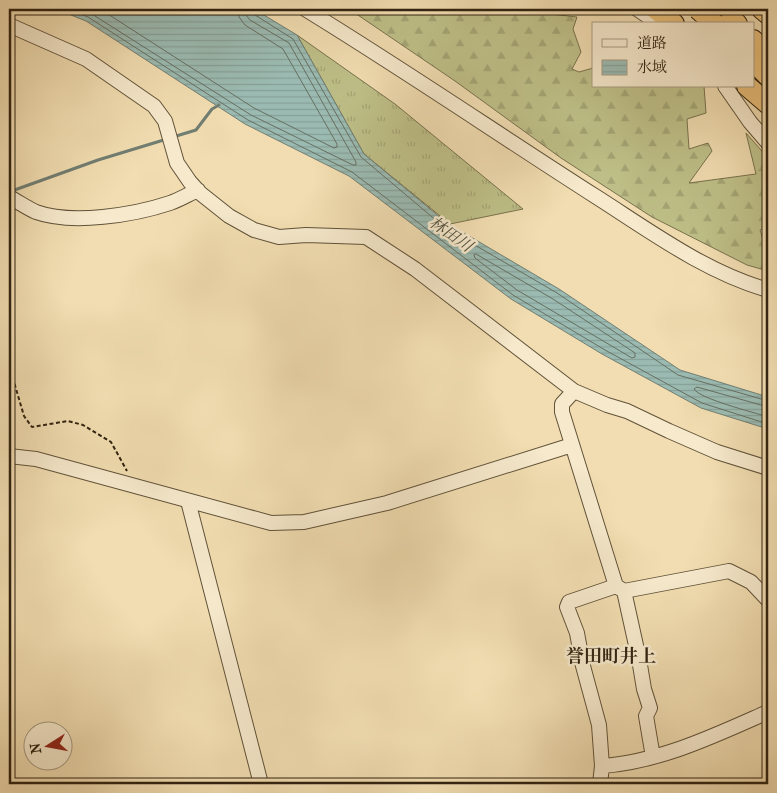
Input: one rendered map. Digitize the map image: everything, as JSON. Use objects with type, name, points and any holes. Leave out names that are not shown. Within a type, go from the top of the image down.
[{"type":"highway","points":[[656,9],[672,22]]},
{"type":"highway","points":[[698,9],[724,16]]},
{"type":"highway","points":[[762,9],[768,14]]},
{"type":"highway","points":[[754,41],[768,55]]},
{"type":"highway","points":[[754,62],[768,76]]},
{"type":"highway","points":[[749,88],[768,104]]},
{"type":"street","points":[[305,9],[375,52],[677,248],[726,274],[768,290]]},
{"type":"street","points":[[637,9],[656,22]]},
{"type":"street","points":[[707,22],[724,16]]},
{"type":"street","points":[[9,25],[86,59],[154,106],[166,121],[177,162],[190,182],[229,216],[254,230],[279,237],[306,235],[366,237],[416,269],[574,392],[607,405],[627,410],[717,452],[768,468]]},
{"type":"street","points":[[726,88],[750,122],[768,143]]},
{"type":"street","points":[[9,197],[36,212],[65,217],[97,217],[134,212],[171,203],[198,190]]},
{"type":"street","points":[[574,392],[562,404],[562,412],[620,588],[639,659],[644,689],[650,708],[646,716],[653,757]]},
{"type":"street","points":[[9,456],[36,459],[271,524],[304,522],[387,504],[572,445]]},
{"type":"street","points":[[188,501],[262,784]]},
{"type":"street","points":[[600,784],[602,766],[599,725],[583,666],[577,633],[567,607],[569,602],[612,588],[729,571],[751,582],[768,600]]},
{"type":"street","points":[[602,766],[620,765],[653,757],[724,732],[768,712]]},
{"type":"path","points":[[9,365],[24,416],[32,427],[68,421],[83,425],[111,442],[133,485]]},
{"type":"green space","points":[[349,9],[527,9],[533,12],[577,17],[573,29],[581,52],[572,69],[579,72],[592,68],[592,88],[704,88],[706,113],[687,119],[689,149],[708,143],[712,151],[689,183],[756,174],[746,133],[768,158],[768,227],[760,230],[768,250],[768,271],[747,265],[652,217],[561,158],[455,81]]},
{"type":"green space","points":[[297,35],[395,104],[523,209],[450,224],[364,154]]},
{"type":"water","name":"林田川","points":[[56,9],[254,9],[297,35],[364,154],[447,223],[559,289],[680,370],[768,397],[768,429],[701,408],[602,354],[511,299],[349,176],[245,124],[86,21]]},
{"type":"waterway","points":[[173,137],[196,130],[212,109],[219,105]]},
{"type":"waterway","points":[[9,192],[98,160],[167,139]]},
{"type":"district","name":"誉田町井上","points":[[611,656]]}]
